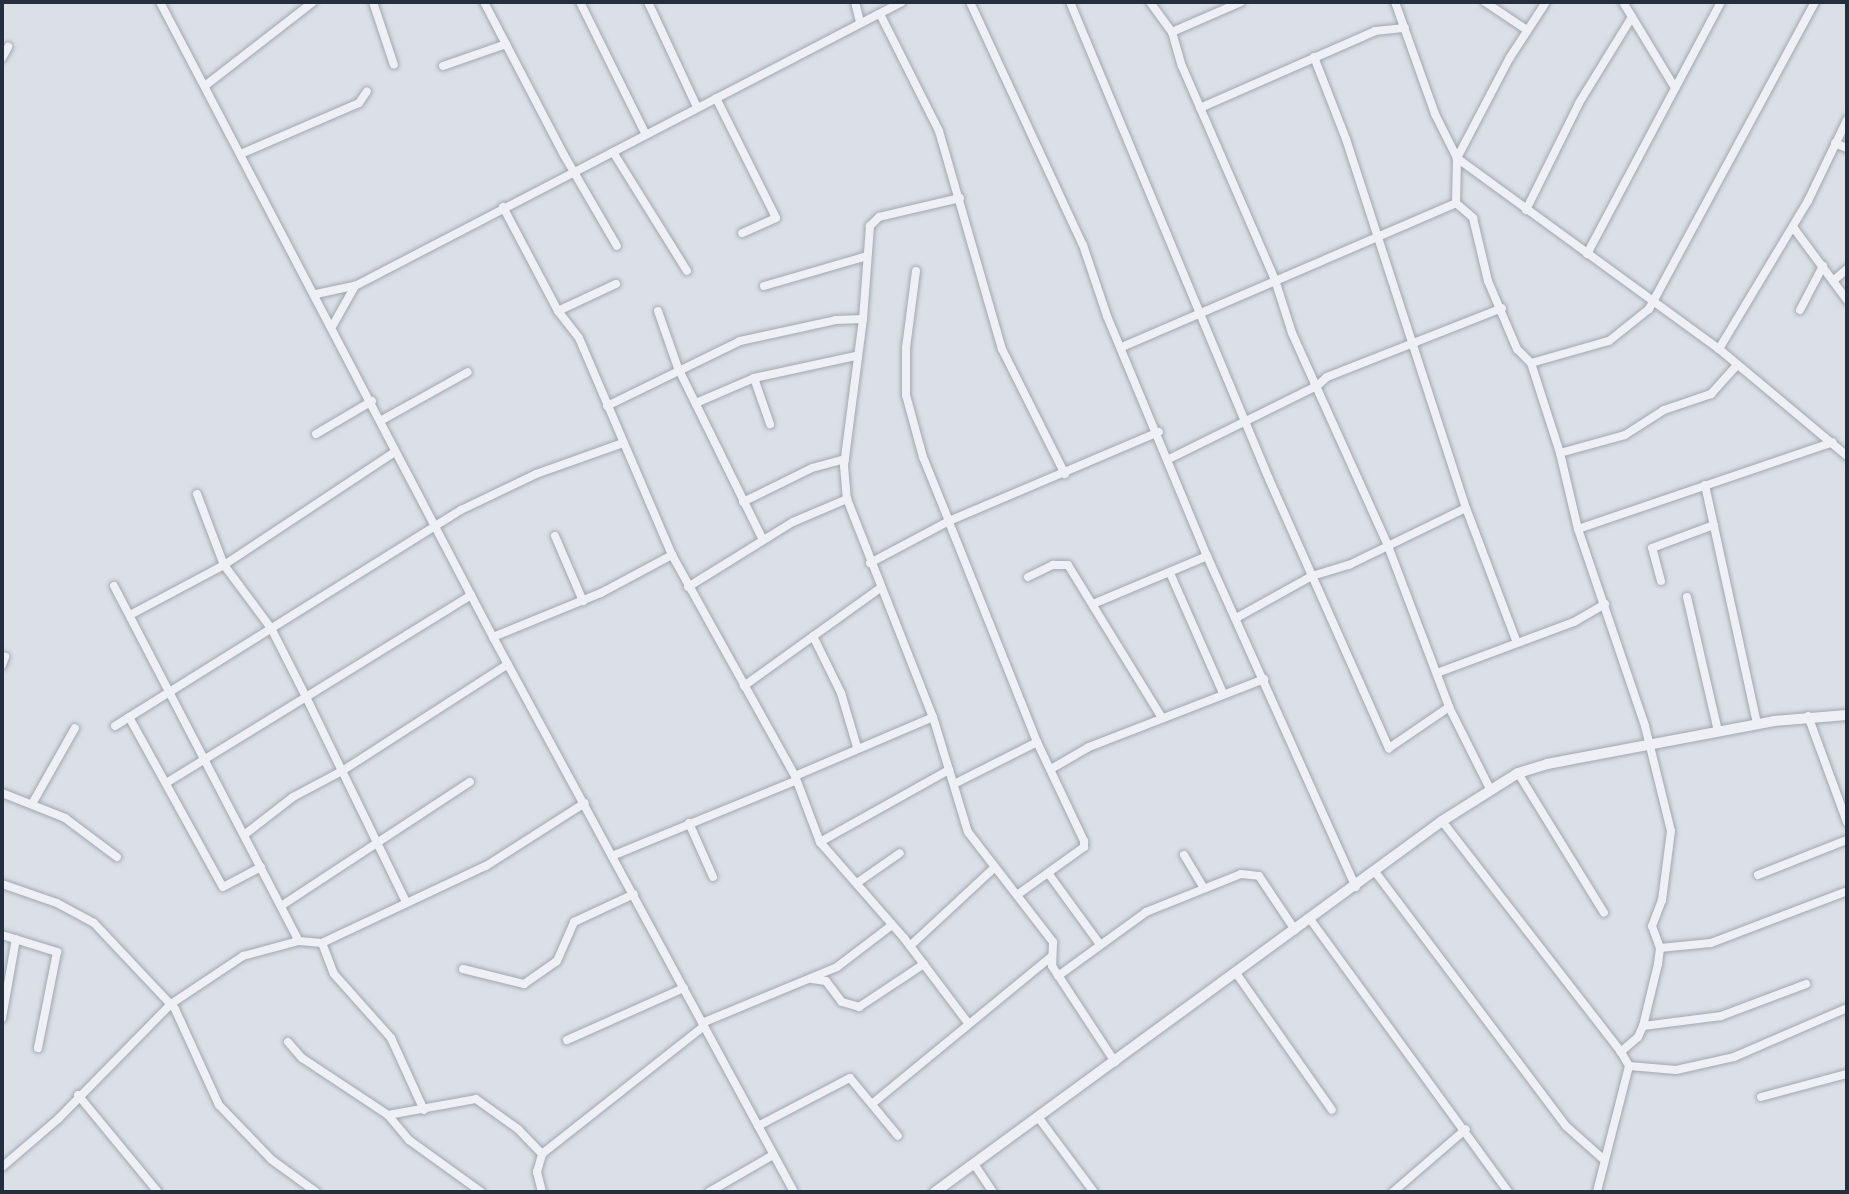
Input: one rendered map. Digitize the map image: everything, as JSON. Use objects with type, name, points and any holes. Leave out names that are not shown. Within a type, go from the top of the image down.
[{"type":"street","points":[[173,2],[162,5],[243,153],[382,420],[395,452],[493,637],[794,1192]]},
{"type":"street","points":[[206,85],[313,2]]},
{"type":"street","points":[[373,2],[394,65]]},
{"type":"street","points":[[484,2],[574,172],[617,246]]},
{"type":"street","points":[[580,2],[646,135]]},
{"type":"street","points":[[648,2],[696,107]]},
{"type":"street","points":[[855,2],[860,22]]},
{"type":"street","points":[[316,294],[355,286],[902,2]]},
{"type":"street","points":[[970,2],[1083,245],[1208,556],[1238,617],[1356,887]]},
{"type":"street","points":[[1070,2],[1109,101],[1149,182],[1199,313],[1388,748],[1449,707]]},
{"type":"street","points":[[1150,2],[1172,32],[1200,108],[1388,547],[1449,707],[1490,789]]},
{"type":"street","points":[[1172,32],[1241,2]]},
{"type":"street","points":[[1395,2],[1448,147],[1457,158],[1587,254],[1655,300],[1719,349],[1847,456]]},
{"type":"street","points":[[1485,2],[1527,30]]},
{"type":"street","points":[[1546,2],[1527,30],[1457,158],[1457,203],[1473,218],[1488,281],[1502,308],[1517,349],[1531,363],[1560,453],[1578,528],[1650,743],[1649,757],[1660,777],[1671,837],[1662,900],[1652,926],[1660,948],[1643,1026],[1638,1037],[1621,1052]]},
{"type":"street","points":[[1623,2],[1675,88]]},
{"type":"street","points":[[1587,254],[1721,2]]},
{"type":"street","points":[[1531,363],[1609,341],[1655,300],[1815,2]]},
{"type":"street","points":[[880,14],[939,131],[998,339],[1019,390],[1065,474]]},
{"type":"street","points":[[1527,210],[1579,103],[1632,17]]},
{"type":"street","points":[[1200,108],[1375,31],[1405,28]]},
{"type":"street","points":[[443,66],[506,44]]},
{"type":"street","points":[[2,58],[8,47]]},
{"type":"street","points":[[1314,57],[1413,344],[1466,508],[1517,643]]},
{"type":"street","points":[[243,153],[359,103],[367,91]]},
{"type":"street","points":[[716,98],[776,218],[742,233]]},
{"type":"street","points":[[1719,349],[1793,227],[1847,120]]},
{"type":"street","points":[[1835,143],[1847,148]]},
{"type":"street","points":[[613,152],[687,271]]},
{"type":"street","points":[[873,1103],[1051,957],[1056,949],[964,825],[933,717],[879,589],[847,499],[845,459],[856,356],[863,319],[867,256],[874,219],[960,198]]},
{"type":"street","points":[[1122,347],[1457,203]]},
{"type":"street","points":[[503,207],[558,311],[579,338],[672,555],[795,778],[820,842],[910,946],[968,1023]]},
{"type":"street","points":[[1793,227],[1847,300]]},
{"type":"street","points":[[764,286],[867,256]]},
{"type":"street","points":[[1800,310],[1823,266]]},
{"type":"street","points":[[1834,280],[1847,269]]},
{"type":"street","points":[[916,271],[905,348],[906,395],[922,457],[1037,742],[1084,841],[1084,846],[1017,895]]},
{"type":"street","points":[[558,311],[617,284]]},
{"type":"street","points":[[332,325],[355,286]]},
{"type":"street","points":[[1170,459],[1317,386],[1327,377],[1502,308]]},
{"type":"street","points":[[658,311],[678,368],[763,540]]},
{"type":"street","points":[[607,406],[678,368],[772,332],[863,319]]},
{"type":"street","points":[[696,403],[754,378],[856,356]]},
{"type":"street","points":[[1560,453],[1625,435],[1664,410],[1711,394],[1737,365]]},
{"type":"street","points":[[382,420],[468,372]]},
{"type":"street","points":[[754,378],[770,425]]},
{"type":"street","points":[[316,434],[372,401]]},
{"type":"street","points":[[870,563],[949,522],[1159,432]]},
{"type":"street","points":[[1578,528],[1833,442]]},
{"type":"street","points":[[115,726],[436,525],[536,474],[623,443]]},
{"type":"street","points":[[130,615],[224,565],[395,452]]},
{"type":"street","points":[[743,502],[812,468],[845,459]]},
{"type":"street","points":[[1705,485],[1757,724]]},
{"type":"street","points":[[197,494],[224,565],[271,628],[406,901]]},
{"type":"street","points":[[688,587],[763,540],[847,499]]},
{"type":"street","points":[[1238,617],[1312,576],[1388,547],[1466,508]]},
{"type":"street","points":[[1661,581],[1652,548],[1714,525]]},
{"type":"street","points":[[555,536],[583,601]]},
{"type":"street","points":[[493,637],[583,601],[672,555]]},
{"type":"street","points":[[1093,604],[1208,556]]},
{"type":"street","points":[[1028,577],[1062,563],[1068,565],[1162,718]]},
{"type":"street","points":[[1170,573],[1223,693]]},
{"type":"street","points":[[114,586],[208,759],[299,941]]},
{"type":"street","points":[[744,686],[879,589]]},
{"type":"street","points":[[166,783],[471,595]]},
{"type":"street","points":[[1687,597],[1718,731]]},
{"type":"street","points":[[1437,673],[1597,612],[1605,604]]},
{"type":"street","points":[[1597,612],[1608,613]]},
{"type":"street","points":[[813,636],[841,693],[857,747]]},
{"type":"street","points":[[244,835],[293,797],[342,771],[508,664]]},
{"type":"street","points":[[1051,769],[1089,747],[1264,679]]},
{"type":"street","points":[[938,1191],[1376,873],[1442,821],[1518,773],[1650,743],[1757,724],[1808,716],[1847,715]]},
{"type":"street","points":[[1808,716],[1847,822]]},
{"type":"street","points":[[129,717],[223,887],[261,867]]},
{"type":"street","points":[[612,856],[795,778],[857,747],[933,717]]},
{"type":"street","points":[[32,804],[75,728]]},
{"type":"street","points":[[954,784],[1037,742]]},
{"type":"street","points":[[820,842],[949,770]]},
{"type":"street","points":[[1518,773],[1604,913]]},
{"type":"street","points":[[281,906],[470,782]]},
{"type":"street","points":[[2,793],[65,818],[117,857]]},
{"type":"street","points":[[2,1167],[58,1119],[78,1095],[171,1004],[243,956],[299,941],[322,943],[406,901],[486,866],[585,803]]},
{"type":"street","points":[[1442,821],[1621,1052],[1629,1066],[1602,1159],[1597,1192]]},
{"type":"street","points":[[689,823],[713,877]]},
{"type":"street","points":[[1758,875],[1847,840]]},
{"type":"street","points":[[858,883],[900,852]]},
{"type":"street","points":[[1184,855],[1203,887]]},
{"type":"street","points":[[910,946],[994,868]]},
{"type":"street","points":[[1048,873],[1099,943]]},
{"type":"street","points":[[1058,976],[1099,943],[1146,912],[1203,887],[1255,873],[1295,930]]},
{"type":"street","points":[[1376,873],[1566,1126],[1602,1159]]},
{"type":"street","points":[[2,884],[57,902],[94,923],[171,1004],[219,1105],[272,1160],[316,1192]]},
{"type":"street","points":[[1660,948],[1712,943],[1847,891]]},
{"type":"street","points":[[463,969],[524,984],[557,961],[574,922],[634,894]]},
{"type":"street","points":[[1310,919],[1466,1129],[1508,1192]]},
{"type":"street","points":[[542,1192],[537,1172],[542,1154],[703,1025],[837,967],[892,925]]},
{"type":"street","points":[[2,935],[57,952],[38,1048]]},
{"type":"street","points":[[2,1018],[16,939]]},
{"type":"street","points":[[322,943],[334,974],[391,1038],[424,1110]]},
{"type":"street","points":[[1051,957],[1058,976],[1115,1062]]},
{"type":"street","points":[[812,979],[826,981],[842,1002],[859,1007],[923,964]]},
{"type":"street","points":[[1236,973],[1332,1110]]},
{"type":"street","points":[[1643,1026],[1721,1016],[1807,984]]},
{"type":"street","points":[[567,1040],[684,988]]},
{"type":"street","points":[[1629,1066],[1676,1070],[1734,1057],[1847,1008]]},
{"type":"street","points":[[288,1042],[323,1073],[387,1115],[409,1140],[481,1192]]},
{"type":"street","points":[[1761,1097],[1847,1074]]},
{"type":"street","points":[[758,1126],[850,1078],[898,1136]]},
{"type":"street","points":[[78,1095],[159,1192]]},
{"type":"street","points":[[387,1115],[481,1101],[542,1154]]},
{"type":"street","points":[[1038,1116],[1094,1192]]},
{"type":"street","points":[[1393,1192],[1466,1129]]},
{"type":"street","points":[[709,1192],[774,1155]]},
{"type":"street","points":[[974,1164],[993,1192]]}]
